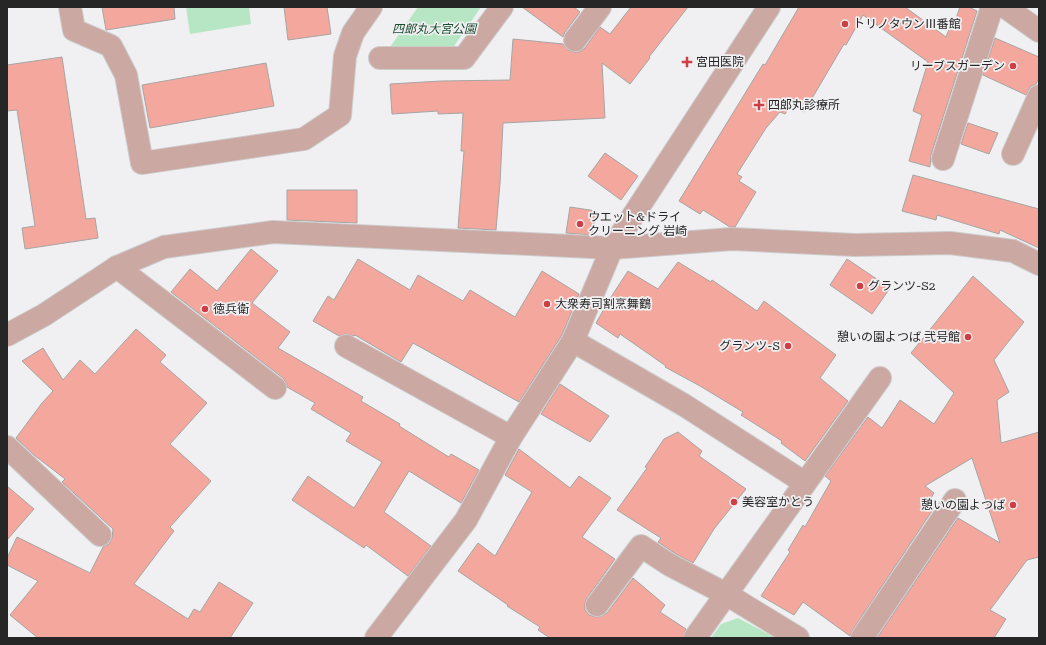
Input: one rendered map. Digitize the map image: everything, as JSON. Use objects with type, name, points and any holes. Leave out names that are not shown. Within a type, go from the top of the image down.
[{"type":"street","points":[[70,7],[74,30],[111,46],[126,75],[142,163],[304,139],[340,115],[345,56],[353,33],[371,7]]},
{"type":"street","points":[[380,58],[464,58],[502,7]]},
{"type":"street","points":[[575,40],[600,7]]},
{"type":"street","points":[[376,638],[466,520],[511,437],[573,341],[612,248],[769,7]]},
{"type":"street","points":[[943,159],[992,7]]},
{"type":"street","points":[[1005,7],[1039,31]]},
{"type":"street","points":[[1012,154],[1039,96]]},
{"type":"street","points":[[7,335],[44,315],[117,266],[164,247],[273,232],[612,248],[732,239],[855,245],[950,243],[1013,251],[1039,264]]},
{"type":"street","points":[[117,266],[275,388]]},
{"type":"street","points":[[573,341],[684,405],[805,483]]},
{"type":"street","points":[[346,346],[511,437]]},
{"type":"street","points":[[695,638],[880,378]]},
{"type":"street","points":[[7,447],[100,535]]},
{"type":"street","points":[[862,638],[955,500]]},
{"type":"street","points":[[597,605],[641,546],[670,565],[726,594],[798,638]]},
{"type":"green space","points":[[186,7],[249,7],[251,24],[190,34]]},
{"type":"green space","name":"四郎丸大宮公園","points":[[418,7],[481,7],[450,52],[388,50]]},
{"type":"green space","points":[[738,618],[774,638],[711,638],[721,624]]},
{"type":"building","points":[[102,7],[174,7],[175,19],[106,30]]},
{"type":"building","points":[[284,7],[327,7],[331,34],[288,40]]},
{"type":"building","points":[[522,7],[574,7],[580,12],[563,37]]},
{"type":"building","points":[[631,7],[688,7],[630,84],[602,63],[605,118],[503,123],[496,230],[458,228],[464,151],[461,151],[463,113],[438,114],[438,111],[392,114],[390,84],[441,81],[510,80],[513,39],[563,44],[568,50],[579,52],[585,48],[600,27],[610,34]]},
{"type":"building","points":[[799,7],[905,7],[946,37],[952,22],[954,24],[960,7],[969,7],[977,11],[931,155],[930,167],[909,161],[922,115],[913,111],[928,62],[863,15],[804,112],[791,104],[785,114],[780,112],[766,128],[737,174],[742,177],[739,181],[756,192],[735,227],[730,227],[703,210],[700,214],[679,201],[763,64],[765,65]]},
{"type":"building","name":"リーブスガーデン","points":[[995,38],[1039,57],[1039,78],[1036,84],[1031,86],[1026,95],[983,75]]},
{"type":"building","points":[[62,57],[86,219],[95,218],[98,238],[25,249],[22,228],[35,226],[17,110],[7,111],[7,65]]},
{"type":"building","points":[[266,63],[274,106],[150,128],[142,85]]},
{"type":"building","points":[[968,123],[998,133],[989,154],[961,144]]},
{"type":"building","points":[[605,153],[638,176],[621,200],[588,176]]},
{"type":"building","points":[[913,175],[1039,209],[1039,248],[1000,230],[999,234],[937,215],[936,220],[902,211]]},
{"type":"building","points":[[287,190],[357,190],[357,223],[287,220]]},
{"type":"building","points":[[570,207],[596,211],[592,235],[566,233]]},
{"type":"building","points":[[251,249],[278,271],[252,303],[290,332],[278,348],[363,397],[361,401],[400,424],[399,426],[449,457],[451,454],[479,470],[461,503],[409,471],[384,512],[431,546],[408,576],[366,545],[364,548],[292,500],[308,476],[354,508],[382,462],[346,441],[351,433],[311,409],[315,403],[287,387],[283,378],[171,292],[190,269],[217,291]]},
{"type":"building","points":[[358,259],[410,290],[418,275],[463,301],[470,290],[515,317],[542,271],[579,294],[562,335],[519,402],[413,343],[401,362],[355,335],[345,334],[339,336],[313,321],[328,296],[334,300]]},
{"type":"building","name":"グランツ-S2","points":[[847,259],[890,288],[872,314],[830,285]]},
{"type":"building","points":[[678,262],[711,282],[712,280],[757,311],[764,301],[836,355],[820,378],[848,401],[805,461],[781,443],[782,441],[741,415],[743,412],[665,367],[666,366],[620,334],[618,338],[596,323],[628,271],[658,289]]},
{"type":"building","points":[[973,276],[1024,322],[994,360],[1009,392],[997,400],[1001,443],[1039,432],[1039,557],[1027,560],[990,610],[1006,619],[994,638],[877,638],[958,518],[1000,543],[972,458],[925,486],[934,493],[929,501],[936,505],[850,636],[803,602],[794,615],[761,596],[790,552],[788,550],[803,525],[805,527],[831,481],[825,476],[868,417],[882,428],[900,400],[934,424],[954,393],[911,353]]},
{"type":"building","points":[[136,329],[166,355],[160,362],[207,403],[170,444],[211,481],[170,527],[174,531],[134,584],[188,619],[194,609],[200,612],[219,582],[253,603],[230,638],[38,638],[10,615],[38,581],[7,565],[7,558],[17,537],[90,573],[103,547],[109,544],[112,538],[113,529],[62,482],[65,479],[34,455],[16,438],[42,403],[53,391],[22,361],[43,348],[63,380],[80,360],[95,374]]},
{"type":"building","points":[[560,384],[609,416],[590,442],[541,414]]},
{"type":"building","points":[[678,432],[702,451],[699,456],[746,489],[714,529],[693,563],[658,542],[661,538],[617,510],[647,468],[645,467],[664,439]]},
{"type":"building","points":[[519,449],[570,488],[579,476],[611,498],[582,537],[615,559],[587,598],[585,610],[589,615],[596,617],[607,613],[633,578],[665,605],[660,612],[686,629],[683,638],[550,638],[538,630],[540,627],[507,606],[508,605],[458,571],[478,543],[495,556],[532,492],[505,475]]},
{"type":"building","points":[[7,486],[34,509],[7,540]]},
{"type":"place","name":"トリノタウンⅢ番館","points":[[845,24]]},
{"type":"place","name":"宮田医院","points":[[687,62]]},
{"type":"place","name":"リーブスガーデン","points":[[1013,66]]},
{"type":"place","name":"四郎丸診療所","points":[[759,105]]},
{"type":"place","name":"ウエット&ドライ クリーニング 岩崎","points":[[580,224]]},
{"type":"place","name":"グランツ-S2","points":[[860,286]]},
{"type":"place","name":"大衆寿司割烹舞鶴","points":[[547,304]]},
{"type":"place","name":"徳兵衛","points":[[205,309]]},
{"type":"place","name":"憩いの園よつば 弐号館","points":[[968,337]]},
{"type":"place","name":"グランツ-S","points":[[788,346]]},
{"type":"place","name":"美容室かとう","points":[[734,502]]},
{"type":"place","name":"憩いの園よつば","points":[[1013,505]]}]
